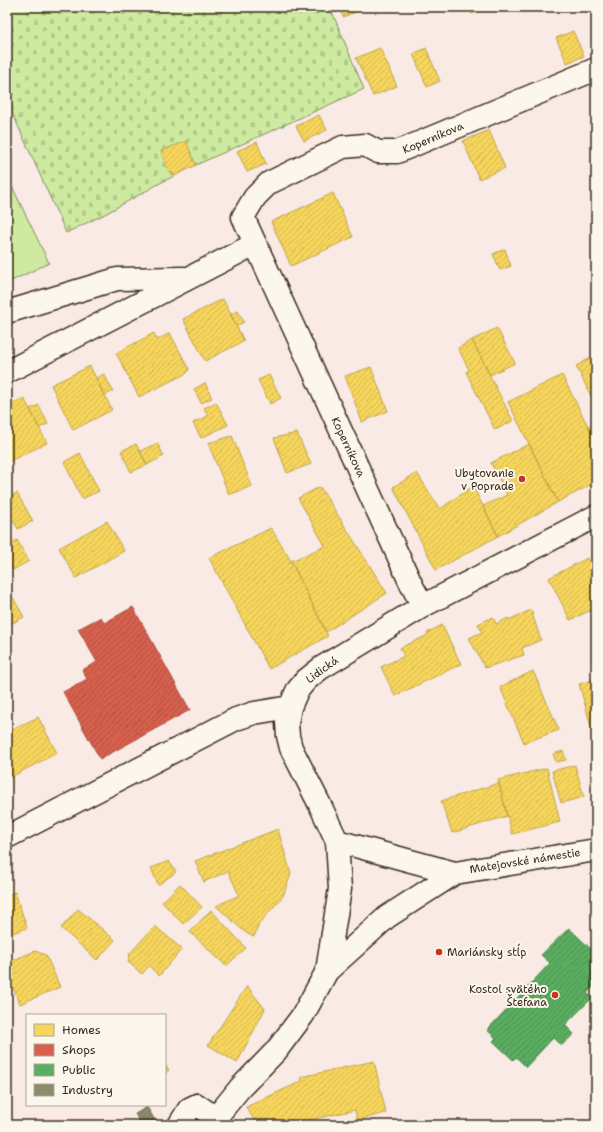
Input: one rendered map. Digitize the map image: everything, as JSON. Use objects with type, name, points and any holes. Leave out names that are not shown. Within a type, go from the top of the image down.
[{"type":"street","name":"Koperníkova","points":[[423,606],[255,244],[244,217],[255,197],[269,183],[343,147],[365,146],[378,152],[397,152],[596,69]]},
{"type":"street","points":[[7,372],[255,244]]},
{"type":"street","points":[[7,312],[117,279],[187,278]]},
{"type":"street","name":"Lidická","points":[[290,707],[297,691],[306,680],[321,668],[423,606],[596,516]]},
{"type":"street","points":[[7,837],[236,719],[254,713],[290,707]]},
{"type":"street","name":"Matejovské námestie","points":[[213,1122],[240,1088],[276,1051],[294,1027],[310,1003],[327,970],[340,889],[337,841],[291,748],[287,723],[290,707]]},
{"type":"street","name":"Matejovské námestie","points":[[337,841],[455,872],[596,850]]},
{"type":"street","name":"Matejovské námestie","points":[[327,970],[387,917],[455,872]]},
{"type":"street","points":[[179,1125],[189,1109],[197,1105],[213,1122]]},
{"type":"green space","points":[[7,7],[330,7],[364,89],[196,165],[105,214],[66,233],[7,101]]},
{"type":"green space","points":[[7,176],[49,263],[7,283]]},
{"type":"building: Homes","points":[[339,7],[368,7],[343,17]]},
{"type":"building: Homes","points":[[469,7],[487,7],[472,14]]},
{"type":"building: Homes","points":[[573,31],[584,56],[567,63],[556,38]]},
{"type":"building: Homes","points":[[380,48],[397,86],[373,96],[356,58]]},
{"type":"building: Homes","points":[[426,48],[440,81],[427,87],[413,54]]},
{"type":"building: Homes","points":[[319,115],[327,130],[304,141],[296,126]]},
{"type":"building: Homes","points":[[489,130],[505,168],[479,179],[463,141]]},
{"type":"building: Homes","points":[[186,141],[196,165],[174,176],[172,172],[169,172],[161,151]]},
{"type":"building: Homes","points":[[257,142],[266,164],[247,172],[237,151]]},
{"type":"building: Homes","points":[[333,193],[353,237],[291,266],[271,222]]},
{"type":"building: Homes","points":[[505,249],[511,266],[500,270],[493,254]]},
{"type":"building: Homes","points":[[596,256],[596,268],[592,258]]},
{"type":"building: Homes","points":[[223,299],[244,341],[205,361],[183,319]]},
{"type":"building: Homes","points":[[238,311],[244,322],[236,326],[230,314]]},
{"type":"building: Homes","points":[[497,328],[515,363],[490,375],[472,340]]},
{"type":"building: Homes","points":[[154,333],[157,340],[170,333],[189,369],[187,373],[139,397],[116,353]]},
{"type":"building: Homes","points":[[472,340],[513,421],[495,430],[466,372],[469,370],[458,348]]},
{"type":"building: Homes","points":[[596,355],[596,406],[576,366]]},
{"type":"building: Homes","points":[[90,366],[112,410],[73,430],[51,385]]},
{"type":"building: Homes","points":[[371,367],[388,411],[362,422],[345,376]]},
{"type":"building: Homes","points":[[104,374],[113,391],[104,396],[96,378]]},
{"type":"building: Homes","points":[[269,375],[281,398],[270,404],[258,380]]},
{"type":"building: Homes","points":[[562,375],[596,442],[596,482],[558,502],[508,402]]},
{"type":"building: Homes","points":[[205,383],[212,398],[201,403],[194,389]]},
{"type":"building: Homes","points":[[24,398],[47,443],[8,462],[7,406]]},
{"type":"building: Homes","points":[[216,402],[228,425],[201,438],[193,423],[208,416],[204,408]]},
{"type":"building: Homes","points":[[39,405],[48,424],[39,428],[30,409]]},
{"type":"building: Homes","points":[[596,422],[596,442],[588,426]]},
{"type":"building: Homes","points":[[297,433],[311,464],[287,473],[274,438]]},
{"type":"building: Homes","points":[[232,436],[252,486],[229,495],[208,443]]},
{"type":"building: Homes","points":[[157,443],[164,456],[147,465],[140,451]]},
{"type":"building: Homes","points":[[136,444],[147,465],[131,472],[121,451]]},
{"type":"building: Homes","name":"Ubytovanie v Poprade","points":[[529,444],[558,502],[498,536],[483,506],[507,495],[491,463]]},
{"type":"building: Homes","points":[[80,453],[99,491],[82,499],[64,462]]},
{"type":"building: Homes","points":[[417,473],[440,509],[473,486],[498,536],[436,570],[393,487]]},
{"type":"building: Homes","points":[[320,487],[387,593],[326,632],[291,561],[325,546],[298,498]]},
{"type":"building: Homes","points":[[17,493],[33,521],[18,529],[7,510],[7,498]]},
{"type":"building: Homes","points":[[107,521],[124,551],[76,578],[59,548]]},
{"type":"building: Homes","points":[[271,528],[291,561],[328,636],[269,669],[209,558]]},
{"type":"building: Homes","points":[[17,540],[29,561],[13,570],[7,560],[7,546]]},
{"type":"building: Homes","points":[[587,558],[596,577],[596,608],[570,620],[549,578]]},
{"type":"building: Homes","points":[[11,594],[24,617],[7,626],[7,596]]},
{"type":"building: Homes","points":[[531,610],[541,640],[522,648],[524,655],[485,668],[469,638],[482,632],[478,624],[493,617],[496,624]]},
{"type":"building: Homes","points":[[442,625],[461,664],[395,696],[381,667],[404,656],[400,648],[428,635],[427,633]]},
{"type":"building: Homes","points":[[533,671],[559,730],[524,743],[500,687]]},
{"type":"building: Homes","points":[[596,679],[596,744],[579,684]]},
{"type":"building: Homes","points":[[38,717],[57,753],[7,779],[7,732]]},
{"type":"building: Homes","points":[[563,751],[566,760],[556,762],[553,754]]},
{"type":"building: Homes","points":[[575,765],[584,797],[561,803],[552,771]]},
{"type":"building: Homes","points":[[547,768],[560,822],[512,834],[498,780]]},
{"type":"building: Homes","points":[[499,783],[507,816],[452,833],[441,801]]},
{"type":"building: Homes","points":[[278,829],[291,874],[283,896],[259,924],[254,937],[246,933],[216,906],[239,895],[228,871],[204,882],[195,861]]},
{"type":"building: Homes","points":[[169,861],[176,872],[158,885],[151,868]]},
{"type":"building: Homes","points":[[180,884],[202,907],[183,924],[162,902]]},
{"type":"building: Homes","points":[[15,892],[27,928],[7,935],[7,895]]},
{"type":"building: Homes","points":[[78,909],[115,940],[97,960],[61,928]]},
{"type":"building: Homes","points":[[211,910],[246,948],[226,966],[190,932]]},
{"type":"building: Homes","points":[[155,926],[182,949],[159,976],[149,966],[142,974],[128,962],[130,953]]},
{"type":"building: Homes","points":[[35,951],[46,955],[60,987],[20,1004],[7,971],[11,961]]},
{"type":"building: Homes","points":[[247,986],[265,1009],[237,1063],[208,1045]]},
{"type":"building: Homes","points":[[374,1061],[386,1113],[357,1120],[355,1110],[310,1120],[298,1125],[257,1125],[246,1107],[302,1081],[301,1077]]},
{"type":"building: Homes","points":[[166,1066],[169,1070],[166,1073]]},
{"type":"building: Shops","points":[[133,607],[190,710],[100,759],[63,692],[87,679],[82,670],[97,662],[78,629],[101,617],[104,623]]},
{"type":"building: Public","name":"Kostol svätého Štefana","points":[[569,928],[596,954],[596,984],[587,993],[592,998],[565,1025],[574,1034],[562,1045],[553,1038],[526,1067],[516,1057],[513,1060],[493,1041],[496,1038],[487,1030],[550,963],[541,955]]},
{"type":"building: Industry","points":[[147,1107],[158,1125],[141,1125],[135,1114]]},
{"type":"place","name":"Ubytovanie v Poprade","points":[[522,479]]},
{"type":"place","name":"Mariánsky stĺp","points":[[439,952]]},
{"type":"place","name":"Kostol svätého Štefana","points":[[555,995]]}]
